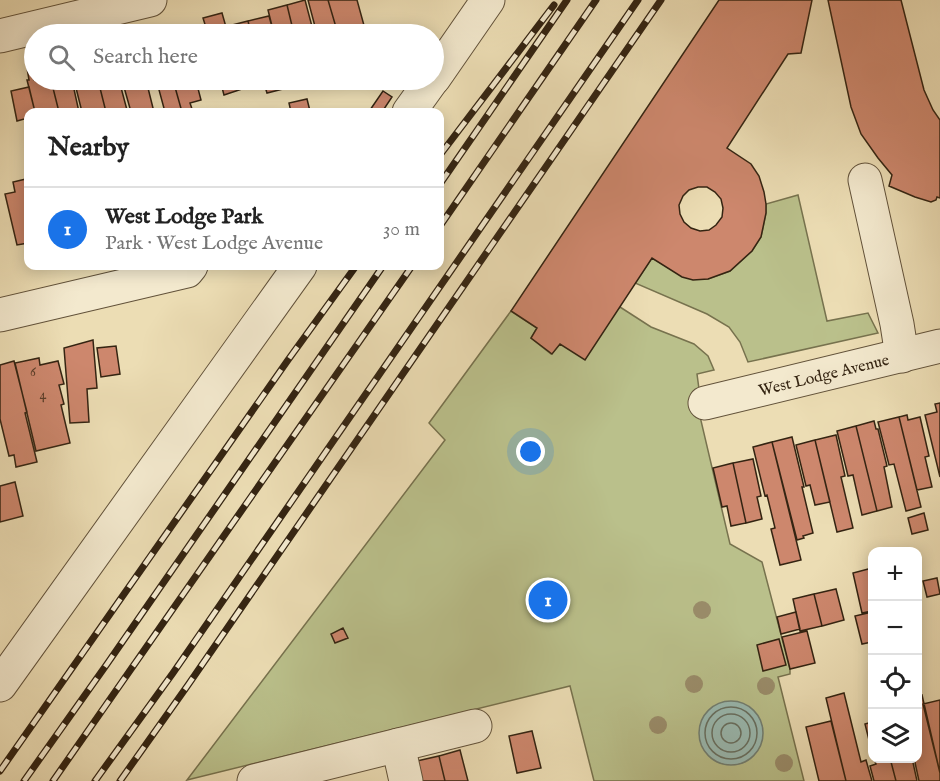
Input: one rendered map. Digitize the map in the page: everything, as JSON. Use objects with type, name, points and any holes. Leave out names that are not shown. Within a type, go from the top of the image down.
[{"type":"street","points":[[50,24],[150,0]]},
{"type":"street","points":[[444,63],[488,0]]},
{"type":"street","points":[[0,36],[24,30]]},
{"type":"street","points":[[412,108],[425,90]]},
{"type":"street","points":[[865,180],[902,356]]},
{"type":"street","points":[[0,315],[181,270]]},
{"type":"street","points":[[0,685],[297,270]]},
{"type":"street","name":"West Lodge Avenue","points":[[705,403],[940,346]]},
{"type":"street","points":[[254,781],[476,726]]},
{"type":"street","points":[[398,745],[406,781]]},
{"type":"green space","points":[[798,195],[827,321],[868,313],[878,333],[748,362],[740,342],[729,327],[707,314],[635,283],[652,258],[682,276],[708,279],[730,271],[752,251],[761,237],[766,204]]},
{"type":"green space","points":[[620,307],[651,327],[694,344],[708,356],[714,370],[697,374],[701,404],[698,408],[730,544],[762,562],[790,669],[790,674],[778,677],[804,781],[594,781],[570,686],[187,780],[445,440],[429,423],[511,311],[537,328],[531,338],[551,354],[560,344]]},
{"type":"water","points":[[725,701],[737,701],[754,710],[761,721],[763,733],[761,745],[754,756],[737,765],[725,765],[713,760],[704,751],[699,739],[699,727],[704,715],[713,706]]},
{"type":"building","points":[[305,0],[311,24],[292,24],[287,5]]},
{"type":"building","points":[[308,0],[328,0],[335,24],[314,24]]},
{"type":"building","points":[[328,0],[357,0],[364,24],[335,24]]},
{"type":"building","points":[[719,0],[812,0],[801,53],[788,54],[727,148],[751,164],[759,176],[764,192],[766,213],[761,237],[752,251],[730,271],[708,279],[693,280],[682,277],[652,258],[585,360],[560,344],[552,354],[531,338],[537,328],[511,311]],"holes":[[[707,187],[721,199],[722,217],[709,230],[700,231],[684,222],[679,205],[689,190]]]},
{"type":"building","points":[[828,0],[901,0],[924,90],[940,120],[940,198],[937,197],[931,202],[889,186],[892,175],[861,134],[851,107]]},
{"type":"building","points":[[287,5],[292,24],[272,24],[268,10]]},
{"type":"building","points":[[222,13],[225,24],[205,24],[203,18]]},
{"type":"building","points":[[269,16],[271,24],[249,24],[248,21]]},
{"type":"building","points":[[24,88],[30,90],[34,108],[24,108],[24,119],[17,121],[11,91]]},
{"type":"building","points":[[30,90],[54,90],[58,108],[34,108]]},
{"type":"building","points":[[54,90],[74,90],[78,108],[58,108]]},
{"type":"building","points":[[76,90],[100,90],[105,108],[81,108]]},
{"type":"building","points":[[100,90],[122,90],[126,108],[105,108]]},
{"type":"building","points":[[125,90],[148,90],[153,108],[130,108]]},
{"type":"building","points":[[159,90],[176,90],[181,108],[164,108]]},
{"type":"building","points":[[176,90],[198,90],[201,100],[190,103],[192,108],[181,108]]},
{"type":"building","points":[[223,90],[239,90],[224,95]]},
{"type":"building","points":[[383,91],[392,97],[385,108],[371,108]]},
{"type":"building","points":[[307,99],[309,108],[290,108],[289,103]]},
{"type":"building","points":[[24,179],[24,244],[17,245],[5,194],[15,192],[13,182]]},
{"type":"building","points":[[93,340],[97,388],[87,389],[89,422],[70,423],[64,348]]},
{"type":"building","points":[[116,346],[120,374],[101,377],[97,348]]},
{"type":"building","points":[[39,358],[40,365],[58,361],[64,384],[59,385],[64,404],[61,405],[70,443],[36,451],[15,363]]},
{"type":"building","points":[[14,361],[37,462],[16,467],[14,455],[9,456],[0,419],[0,365]]},
{"type":"building","points":[[940,403],[940,477],[925,415],[937,412],[935,404]]},
{"type":"building","points":[[907,415],[908,420],[920,417],[929,456],[925,457],[932,487],[917,490],[899,417]]},
{"type":"building","points":[[899,417],[921,507],[906,511],[894,464],[889,465],[878,422]]},
{"type":"building","points":[[874,421],[887,466],[884,467],[892,507],[877,511],[856,426]]},
{"type":"building","points":[[856,426],[877,511],[862,515],[853,475],[848,476],[837,431]]},
{"type":"building","points":[[836,435],[845,476],[841,477],[853,528],[837,532],[815,440]]},
{"type":"building","points":[[792,437],[813,533],[797,540],[772,442]]},
{"type":"building","points":[[815,440],[830,502],[815,505],[810,485],[806,486],[796,445]]},
{"type":"building","points":[[772,442],[801,560],[780,565],[771,529],[775,528],[753,447]]},
{"type":"building","points":[[753,459],[761,496],[757,497],[762,519],[746,523],[733,463]]},
{"type":"building","points":[[733,463],[746,523],[731,526],[727,506],[722,507],[713,468]]},
{"type":"building","points":[[15,482],[23,516],[0,522],[0,486]]},
{"type":"building","points":[[924,513],[928,530],[912,534],[908,518]]},
{"type":"building","points":[[868,569],[868,612],[862,613],[853,573]]},
{"type":"building","points":[[937,578],[940,594],[927,597],[923,581]]},
{"type":"building","points":[[836,589],[844,620],[822,626],[814,594]]},
{"type":"building","points":[[814,594],[822,626],[800,631],[793,599]]},
{"type":"building","points":[[796,612],[800,629],[781,634],[777,617]]},
{"type":"building","points":[[868,613],[868,643],[862,644],[855,616]]},
{"type":"building","points":[[343,628],[348,638],[335,643],[331,634]]},
{"type":"building","points":[[807,631],[815,663],[790,669],[782,637]]},
{"type":"building","points":[[779,639],[786,665],[763,671],[757,645]]},
{"type":"building","points":[[844,693],[861,762],[866,760],[872,781],[846,781],[826,698]]},
{"type":"building","points":[[922,695],[940,781],[919,781],[915,763],[922,763]]},
{"type":"building","points":[[940,700],[940,773],[923,704]]},
{"type":"building","points":[[831,721],[846,781],[819,781],[806,727]]},
{"type":"building","points":[[532,731],[541,768],[517,773],[509,736]]},
{"type":"building","points":[[460,750],[468,781],[445,781],[439,756]]},
{"type":"building","points":[[439,756],[445,781],[413,781],[408,763]]},
{"type":"building","points":[[891,763],[896,781],[874,781],[870,766]]},
{"type":"building","points":[[891,763],[913,763],[917,781],[896,781]]},
{"type":"railway","points":[[444,178],[567,0]]},
{"type":"railway","points":[[444,220],[596,0]]},
{"type":"railway","points":[[95,781],[173,673],[638,0]]},
{"type":"railway","points":[[120,781],[661,0]]},
{"type":"railway","points":[[444,150],[554,5]]},
{"type":"railway","points":[[0,771],[353,270]]},
{"type":"railway","points":[[24,781],[380,270]]},
{"type":"railway","points":[[53,781],[409,270]]},
{"type":"place","name":"West Lodge Park","points":[[548,600]]}]
